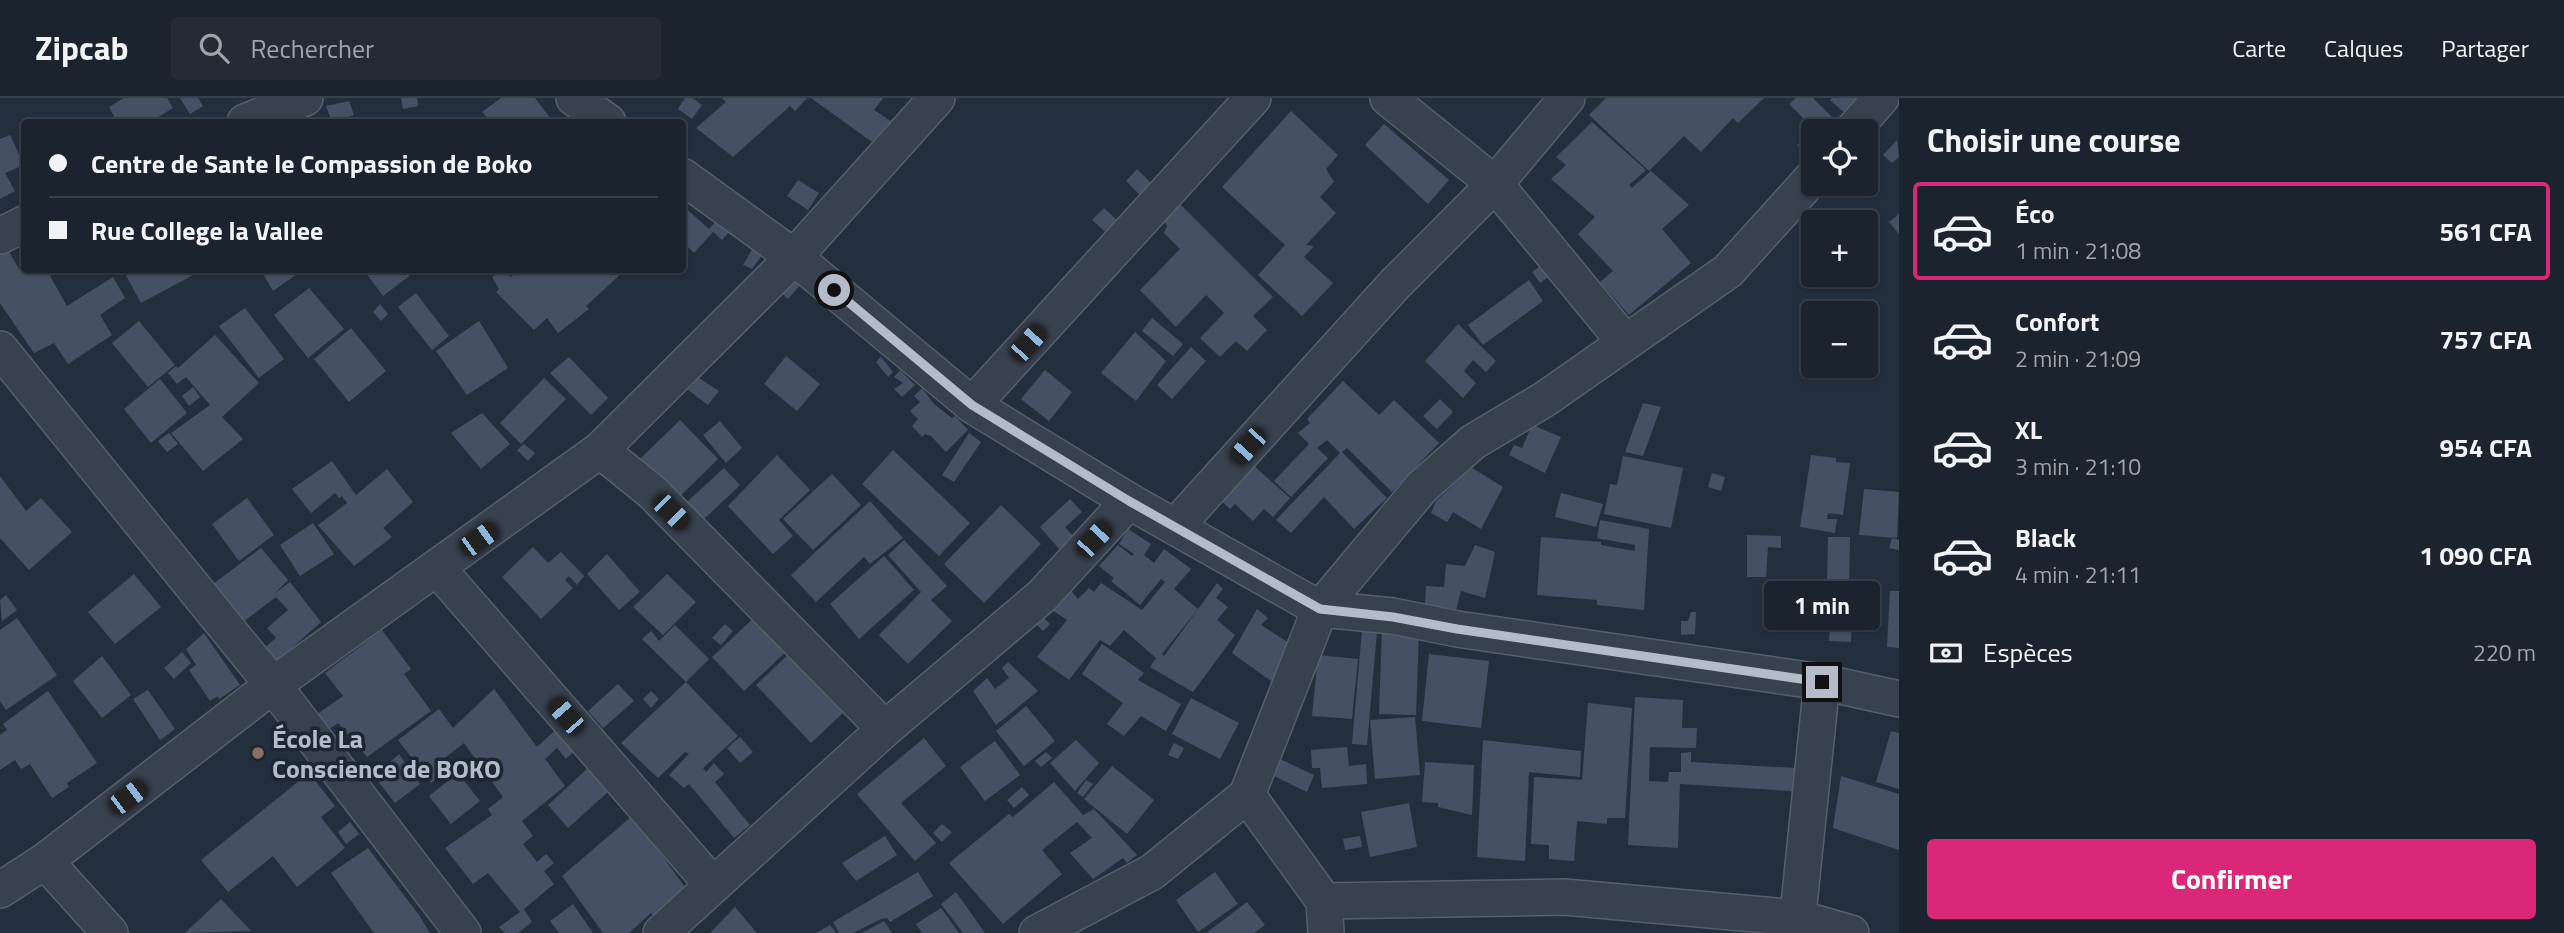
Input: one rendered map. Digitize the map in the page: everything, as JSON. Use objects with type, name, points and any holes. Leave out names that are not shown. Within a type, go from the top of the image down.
[{"type":"street","points":[[252,119],[305,98]]},
{"type":"street","points":[[574,98],[604,119]]},
{"type":"street","points":[[0,890],[45,861],[274,685],[600,450],[794,257],[937,98]]},
{"type":"street","points":[[972,405],[1253,98]]},
{"type":"street","points":[[1388,98],[1495,184],[1624,341]]},
{"type":"street","points":[[1175,527],[1395,284],[1495,184],[1567,98]]},
{"type":"street","points":[[1863,119],[1881,98]]},
{"type":"street","points":[[686,179],[794,257],[972,405],[1129,501],[1320,609],[1393,617],[1470,631],[1822,682],[1899,699]]},
{"type":"street","points":[[1037,933],[1152,872],[1247,795],[1320,609],[1422,487],[1462,451],[1545,398],[1728,271],[1801,190]]},
{"type":"street","points":[[0,236],[21,226]]},
{"type":"street","points":[[0,349],[274,685],[463,933]]},
{"type":"street","points":[[600,450],[652,492],[885,729]]},
{"type":"street","points":[[662,933],[712,884],[885,729],[1042,596],[1129,501]]},
{"type":"street","points":[[438,569],[712,884]]},
{"type":"street","points":[[1797,926],[1822,682]]},
{"type":"street","points":[[1247,795],[1325,917],[1564,897],[1851,933]]},
{"type":"street","points":[[45,861],[110,933]]},
{"type":"building","points":[[124,98],[167,98],[173,108],[155,119],[113,119],[115,118],[109,107]]},
{"type":"building","points":[[180,98],[198,98],[203,106],[190,114]]},
{"type":"building","points":[[401,98],[417,98],[418,106],[403,109]]},
{"type":"building","points":[[501,98],[535,98],[551,119],[488,119],[482,112]]},
{"type":"building","points":[[685,98],[692,98],[702,105],[692,119],[678,109]]},
{"type":"building","points":[[722,98],[807,98],[795,111],[790,106],[733,157],[696,128],[726,102]]},
{"type":"building","points":[[811,98],[883,98],[874,110],[891,121],[872,142]]},
{"type":"building","points":[[1606,98],[1764,98],[1738,123],[1733,118],[1701,152],[1684,136],[1649,171],[1589,115]]},
{"type":"building","points":[[1796,98],[1813,98],[1834,119],[1804,119],[1789,104]]},
{"type":"building","points":[[1863,98],[1847,115],[1830,100]]},
{"type":"building","points":[[349,101],[354,115],[331,119],[326,106]]},
{"type":"building","points":[[1291,111],[1338,155],[1326,169],[1334,182],[1320,197],[1336,213],[1306,245],[1314,246],[1304,257],[1333,283],[1302,316],[1258,275],[1285,245],[1222,187]]},
{"type":"building","points":[[1592,122],[1646,170],[1629,185],[1632,188],[1651,171],[1689,205],[1662,229],[1691,263],[1629,315],[1600,282],[1613,271],[1578,234],[1595,217],[1551,179],[1566,165],[1556,157]]},
{"type":"building","points":[[1384,124],[1449,180],[1428,204],[1365,145]]},
{"type":"building","points":[[10,135],[21,159],[21,166],[5,173],[15,191],[0,199],[0,139]]},
{"type":"building","points":[[1897,140],[1899,157],[1892,163],[1883,155]]},
{"type":"building","points":[[1137,169],[1151,183],[1140,195],[1126,181]]},
{"type":"building","points":[[798,180],[819,193],[808,210],[787,196]]},
{"type":"building","points":[[1179,203],[1273,297],[1253,316],[1267,330],[1247,351],[1236,341],[1220,357],[1200,338],[1224,313],[1206,295],[1176,327],[1140,290],[1180,249],[1164,233],[1167,226],[1163,219]]},
{"type":"building","points":[[1104,208],[1121,224],[1110,236],[1092,220]]},
{"type":"building","points":[[686,209],[709,229],[719,218],[732,229],[722,240],[713,232],[694,253],[686,245]]},
{"type":"building","points":[[1899,214],[1899,234],[1889,222]]},
{"type":"building","points":[[754,246],[762,255],[752,269],[743,265]]},
{"type":"building","points":[[8,250],[19,269],[21,268],[21,273],[58,273],[50,276],[67,306],[113,277],[125,298],[100,315],[112,335],[68,364],[54,343],[34,353],[0,303],[0,254]]},
{"type":"building","points":[[1543,264],[1551,275],[1540,283],[1532,272]]},
{"type":"building","points":[[125,273],[197,273],[141,303]]},
{"type":"building","points":[[263,273],[299,273],[273,291]]},
{"type":"building","points":[[366,273],[413,273],[383,296]]},
{"type":"building","points":[[498,273],[506,273],[511,277],[515,273],[622,273],[586,306],[589,309],[558,333],[547,318],[534,330],[496,292],[499,289],[492,277]]},
{"type":"building","points":[[789,273],[801,284],[788,299],[776,288]]},
{"type":"building","points":[[1529,280],[1543,301],[1483,345],[1468,325]]},
{"type":"building","points":[[309,288],[344,329],[308,358],[274,315]]},
{"type":"building","points":[[416,293],[449,336],[432,350],[398,307]]},
{"type":"building","points":[[380,304],[388,314],[381,321],[373,312]]},
{"type":"building","points":[[245,308],[284,359],[259,378],[219,326]]},
{"type":"building","points":[[1152,318],[1183,344],[1173,356],[1142,331]]},
{"type":"building","points":[[139,321],[175,365],[148,387],[112,343]]},
{"type":"building","points":[[479,321],[508,368],[467,395],[436,351]]},
{"type":"building","points":[[1458,324],[1496,361],[1486,372],[1473,360],[1464,371],[1476,383],[1463,398],[1425,361]]},
{"type":"building","points":[[351,328],[386,371],[349,402],[314,359]]},
{"type":"building","points":[[1135,332],[1166,361],[1136,401],[1101,373]]},
{"type":"building","points":[[215,335],[259,383],[222,417],[243,439],[203,471],[171,433],[210,405],[186,377],[177,384],[168,373],[176,366],[178,368]]},
{"type":"building","points":[[1191,347],[1206,361],[1172,399],[1157,385]]},
{"type":"building","points":[[786,356],[820,384],[797,411],[764,384]]},
{"type":"building","points":[[569,357],[608,398],[591,415],[550,373]]},
{"type":"building","points":[[881,357],[893,372],[888,377],[876,362]]},
{"type":"building","points":[[900,370],[915,385],[902,397],[894,389],[903,383],[894,377]]},
{"type":"building","points":[[1045,370],[1072,392],[1049,421],[1021,399]]},
{"type":"building","points":[[544,378],[566,399],[521,444],[500,423]]},
{"type":"building","points":[[699,378],[719,391],[708,405],[688,390]]},
{"type":"building","points":[[160,379],[187,413],[151,443],[124,409]]},
{"type":"building","points":[[1343,381],[1379,415],[1394,400],[1439,443],[1392,492],[1347,448],[1342,452],[1387,498],[1354,529],[1324,497],[1291,533],[1276,520],[1340,453],[1327,440],[1317,448],[1328,458],[1291,497],[1274,481],[1309,444],[1298,433],[1310,423],[1307,419]]},
{"type":"building","points":[[193,387],[200,397],[189,406],[182,396]]},
{"type":"building","points":[[922,388],[934,404],[952,418],[955,416],[968,430],[946,452],[931,436],[925,434],[922,437],[912,426],[918,419],[910,411],[920,402],[914,396]]},
{"type":"building","points":[[1440,399],[1453,412],[1437,429],[1423,416]]},
{"type":"building","points":[[1643,403],[1661,407],[1643,456],[1625,452]]},
{"type":"building","points":[[482,413],[510,444],[481,469],[451,433]]},
{"type":"building","points":[[680,420],[718,459],[677,499],[639,460]]},
{"type":"building","points":[[720,421],[742,448],[726,463],[703,435]]},
{"type":"building","points":[[1532,425],[1561,437],[1545,473],[1509,455],[1514,445],[1522,448]]},
{"type":"building","points":[[169,433],[178,444],[167,452],[158,441]]},
{"type":"building","points":[[969,433],[981,442],[954,482],[942,475]]},
{"type":"building","points":[[524,444],[535,453],[528,461],[517,450]]},
{"type":"building","points":[[893,450],[970,523],[939,556],[862,484]]},
{"type":"building","points":[[777,455],[810,490],[779,520],[793,536],[773,554],[728,506]]},
{"type":"building","points":[[1811,455],[1850,463],[1843,515],[1828,513],[1827,519],[1837,519],[1835,533],[1800,527]]},
{"type":"building","points":[[1623,456],[1683,468],[1671,528],[1604,514],[1610,484],[1617,485]]},
{"type":"building","points":[[332,461],[356,495],[387,469],[413,502],[383,528],[392,537],[354,566],[318,525],[347,503],[342,496],[339,498],[335,493],[311,513],[292,489]]},
{"type":"building","points":[[1253,465],[1290,498],[1273,517],[1264,509],[1253,521],[1235,504],[1230,509],[1221,501]]},
{"type":"building","points":[[724,468],[740,485],[702,521],[687,502]]},
{"type":"building","points":[[1472,468],[1503,487],[1481,529],[1453,512],[1447,522],[1431,513],[1436,501]]},
{"type":"building","points":[[1712,473],[1725,477],[1721,491],[1708,487]]},
{"type":"building","points":[[832,474],[861,505],[813,550],[783,519]]},
{"type":"building","points":[[0,476],[26,511],[41,498],[72,532],[29,570],[0,538]]},
{"type":"building","points":[[1864,489],[1899,492],[1897,538],[1859,535]]},
{"type":"building","points":[[1561,493],[1603,504],[1596,527],[1555,517]]},
{"type":"building","points":[[247,498],[274,535],[239,561],[212,524]]},
{"type":"building","points":[[1070,499],[1082,512],[1065,527],[1074,537],[1060,550],[1040,527]]},
{"type":"building","points":[[870,501],[903,538],[870,564],[864,557],[816,602],[791,575]]},
{"type":"building","points":[[1001,505],[1041,544],[984,603],[944,564]]},
{"type":"building","points":[[1600,520],[1649,529],[1644,610],[1597,605],[1597,600],[1537,595],[1541,537],[1601,542],[1601,545],[1635,551],[1635,545],[1597,538]]},
{"type":"building","points":[[313,523],[334,554],[300,576],[280,545]]},
{"type":"building","points":[[1128,529],[1151,544],[1144,555],[1154,563],[1164,549],[1191,569],[1174,589],[1198,609],[1162,654],[1164,656],[1217,583],[1223,589],[1216,598],[1228,607],[1217,620],[1235,635],[1193,692],[1150,667],[1156,658],[1124,630],[1110,646],[1100,640],[1069,680],[1037,657],[1067,620],[1049,608],[1069,588],[1078,599],[1089,588],[1094,592],[1101,583],[1142,610],[1165,582],[1161,579],[1140,605],[1111,581],[1114,578],[1099,566],[1118,545],[1132,556],[1134,554],[1119,544]]},
{"type":"building","points":[[1747,535],[1781,536],[1781,548],[1768,547],[1766,577],[1747,577]]},
{"type":"building","points":[[1828,537],[1850,537],[1849,589],[1827,588]]},
{"type":"building","points":[[1892,538],[1899,540],[1899,550],[1889,548]]},
{"type":"building","points":[[904,540],[947,586],[931,600],[952,621],[908,664],[879,635],[921,592],[888,555]]},
{"type":"building","points":[[1475,545],[1495,552],[1485,598],[1461,591],[1455,614],[1441,613],[1442,607],[1425,605],[1426,586],[1444,587],[1446,564],[1465,566]]},
{"type":"building","points":[[533,547],[548,563],[561,552],[584,576],[577,585],[569,576],[565,580],[573,588],[541,619],[502,577]]},
{"type":"building","points":[[261,548],[288,580],[274,594],[290,582],[321,622],[275,663],[263,649],[276,638],[267,628],[288,610],[276,597],[243,622],[213,584]]},
{"type":"building","points":[[607,554],[640,592],[619,610],[587,574]]},
{"type":"building","points":[[884,556],[914,590],[859,639],[830,604]]},
{"type":"building","points":[[134,574],[161,607],[115,644],[88,612]]},
{"type":"building","points":[[667,574],[696,602],[663,635],[633,607]]},
{"type":"building","points":[[1812,591],[1828,592],[1828,604],[1812,604]]},
{"type":"building","points":[[1832,591],[1853,592],[1851,642],[1829,641]]},
{"type":"building","points":[[1890,591],[1899,591],[1899,648],[1887,647]]},
{"type":"building","points":[[6,595],[17,610],[2,621],[0,600]]},
{"type":"building","points":[[1257,609],[1268,618],[1261,625],[1294,646],[1275,684],[1232,653]]},
{"type":"building","points":[[1691,612],[1696,612],[1695,634],[1681,635],[1681,621],[1688,621]]},
{"type":"building","points":[[1040,614],[1050,624],[1043,631],[1033,621]]},
{"type":"building","points":[[757,615],[788,650],[744,691],[712,657]]},
{"type":"building","points":[[17,618],[57,675],[6,710],[0,701],[0,630]]},
{"type":"building","points":[[725,624],[733,631],[721,645],[712,638]]},
{"type":"building","points":[[675,625],[709,659],[686,682],[642,639],[651,631],[659,641]]},
{"type":"building","points":[[1382,629],[1419,631],[1416,715],[1379,714]]},
{"type":"building","points":[[382,630],[411,669],[404,674],[431,711],[367,757],[338,723],[328,730],[316,715],[343,696],[325,673]]},
{"type":"building","points":[[1362,630],[1377,631],[1367,745],[1352,744]]},
{"type":"building","points":[[204,633],[240,685],[219,699],[218,696],[210,701],[189,670],[196,665],[186,649]]},
{"type":"building","points":[[1102,644],[1144,673],[1138,680],[1181,704],[1166,731],[1141,716],[1124,736],[1107,724],[1123,703],[1082,674]]},
{"type":"building","points":[[793,650],[844,712],[811,743],[756,685]]},
{"type":"building","points":[[182,652],[191,663],[174,679],[164,668]]},
{"type":"building","points":[[1429,654],[1489,661],[1481,728],[1422,721]]},
{"type":"building","points":[[1318,655],[1358,659],[1352,719],[1312,716]]},
{"type":"building","points":[[102,656],[131,695],[102,718],[73,681]]},
{"type":"building","points":[[1008,662],[1038,691],[996,725],[973,691],[987,678],[995,689],[1009,678],[1002,668]]},
{"type":"building","points":[[686,682],[738,736],[703,768],[706,772],[714,763],[724,774],[715,782],[750,825],[734,838],[689,784],[684,788],[669,775],[689,754],[685,752],[658,778],[621,743]]},
{"type":"building","points":[[618,684],[634,701],[603,728],[588,711]]},
{"type":"building","points":[[494,689],[537,747],[565,721],[584,742],[566,759],[557,748],[545,759],[565,786],[522,821],[533,836],[523,844],[537,862],[546,854],[554,863],[544,871],[554,884],[524,909],[532,922],[518,933],[505,933],[499,927],[520,912],[488,873],[473,884],[445,848],[492,815],[488,809],[503,797],[464,743],[441,761],[448,770],[431,783],[398,740],[439,709],[453,728]]},
{"type":"building","points":[[148,690],[175,729],[160,740],[133,699]]},
{"type":"building","points":[[48,691],[97,763],[67,783],[69,787],[52,798],[30,764],[21,769],[15,760],[0,770],[0,735],[7,730],[3,724]]},
{"type":"building","points":[[651,691],[659,699],[651,708],[643,699]]},
{"type":"building","points":[[1635,697],[1683,700],[1682,728],[1697,728],[1696,748],[1650,747],[1649,781],[1668,782],[1669,772],[1681,772],[1681,753],[1691,752],[1691,762],[1795,768],[1792,791],[1680,784],[1678,848],[1628,845]]},
{"type":"building","points":[[1191,698],[1239,723],[1220,759],[1172,734]]},
{"type":"building","points":[[1588,703],[1632,708],[1625,818],[1607,818],[1607,824],[1577,821],[1574,861],[1549,859],[1549,845],[1531,844],[1534,777],[1582,780]]},
{"type":"building","points":[[1026,706],[1055,741],[1024,766],[996,731]]},
{"type":"building","points":[[1415,717],[1420,775],[1375,779],[1370,720]]},
{"type":"building","points":[[1891,731],[1899,733],[1899,789],[1876,782]]},
{"type":"building","points":[[740,737],[753,752],[740,763],[727,748]]},
{"type":"building","points":[[924,738],[946,766],[901,803],[936,843],[915,861],[857,794]]},
{"type":"building","points":[[1076,740],[1099,763],[1075,791],[1050,763]]},
{"type":"building","points":[[1483,740],[1581,751],[1580,777],[1529,772],[1525,861],[1477,857]]},
{"type":"building","points":[[995,741],[1020,775],[985,801],[960,767]]},
{"type":"building","points":[[1174,743],[1184,748],[1178,759],[1168,755]]},
{"type":"building","points":[[1347,747],[1349,766],[1366,764],[1367,784],[1322,788],[1320,768],[1312,768],[1311,750]]},
{"type":"building","points":[[1046,752],[1052,758],[1041,767],[1035,761]]},
{"type":"building","points":[[399,754],[420,784],[395,803],[374,776]]},
{"type":"building","points":[[1280,759],[1314,775],[1307,792],[1272,775]]},
{"type":"building","points":[[1425,762],[1474,765],[1472,815],[1438,807],[1438,803],[1422,802]]},
{"type":"building","points":[[1112,766],[1154,800],[1127,834],[1084,799]]},
{"type":"building","points":[[587,769],[608,792],[568,828],[548,805]]},
{"type":"building","points":[[309,773],[335,806],[321,817],[345,848],[297,887],[273,856],[228,892],[201,860]]},
{"type":"building","points":[[458,773],[480,801],[451,824],[429,796]]},
{"type":"building","points":[[1841,776],[1899,794],[1899,850],[1833,828]]},
{"type":"building","points":[[1086,780],[1093,784],[1083,797],[1077,793]]},
{"type":"building","points":[[1054,782],[1083,815],[1094,809],[1137,855],[1127,863],[1123,858],[1093,879],[1070,853],[1092,838],[1077,822],[1042,850],[1062,874],[1003,924],[949,863],[1009,814],[1013,817]]},
{"type":"building","points":[[1022,787],[1029,795],[1014,808],[1007,800]]},
{"type":"building","points":[[1409,803],[1417,847],[1370,857],[1361,812]]},
{"type":"building","points":[[639,810],[643,830],[688,891],[653,916],[651,913],[629,933],[603,933],[562,876]]},
{"type":"building","points":[[350,822],[359,834],[346,844],[338,832]]},
{"type":"building","points":[[942,824],[952,832],[942,842],[933,833]]},
{"type":"building","points":[[885,836],[897,855],[856,881],[842,863]]},
{"type":"building","points":[[1360,836],[1362,847],[1345,850],[1343,839]]},
{"type":"building","points":[[368,848],[430,933],[374,933],[331,873]]},
{"type":"building","points":[[918,872],[933,896],[890,922],[887,918],[881,919],[853,933],[839,933],[833,922]]},
{"type":"building","points":[[1215,872],[1238,904],[1198,932],[1176,900]]},
{"type":"building","points":[[956,892],[985,933],[963,933],[941,904]]},
{"type":"building","points":[[221,899],[251,931],[185,933]]},
{"type":"building","points":[[1247,902],[1265,925],[1254,933],[1206,933]]},
{"type":"building","points":[[573,904],[593,933],[559,933],[550,921]]},
{"type":"building","points":[[735,907],[757,933],[710,933]]},
{"type":"building","points":[[941,908],[959,933],[922,933],[916,924]]},
{"type":"building","points":[[884,921],[892,933],[862,933]]},
{"type":"building","points":[[830,925],[836,933],[816,933]]},
{"type":"place","name":"École La Conscience de BOKO","points":[[258,753]]},
{"type":"route","points":[[834,290],[972,405],[1129,501],[1320,609],[1393,617],[1457,629],[1822,682]]}]
